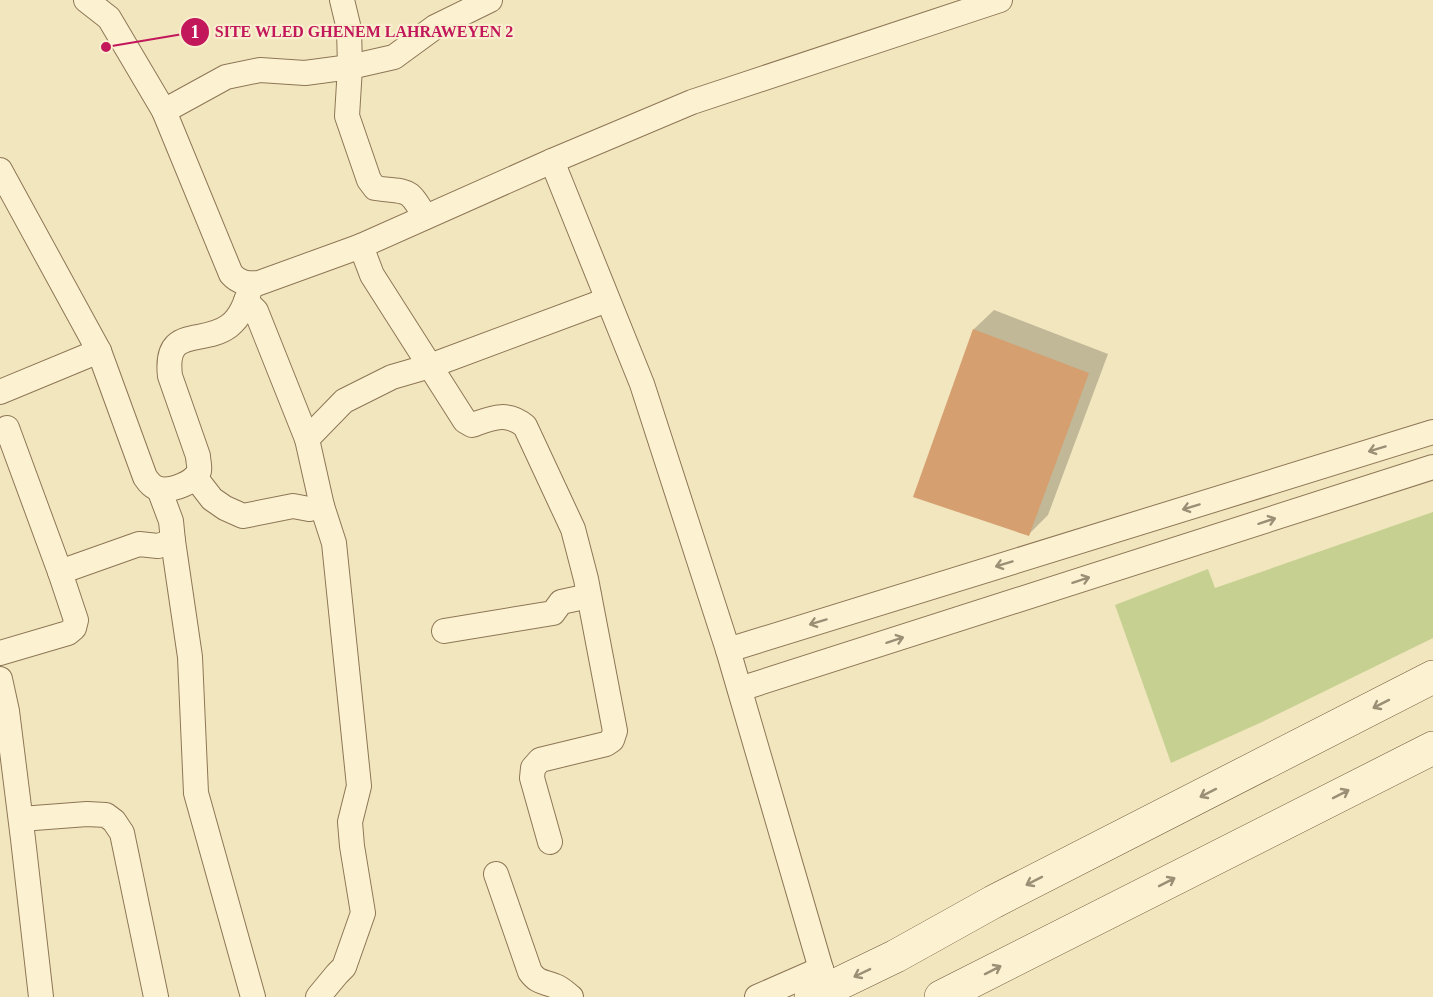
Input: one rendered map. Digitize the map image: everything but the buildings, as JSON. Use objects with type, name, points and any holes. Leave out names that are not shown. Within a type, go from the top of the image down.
[{"type":"street","points":[[86,0],[109,18],[164,111],[231,274],[249,292],[307,438],[322,506],[334,543],[359,786],[350,822],[363,913],[344,967],[318,997]]},
{"type":"street","points":[[342,0],[349,29],[350,67],[347,116],[369,180],[375,188],[403,190],[415,198],[425,217]]},
{"type":"street","points":[[164,111],[226,77],[260,70],[305,73],[350,67],[394,57],[435,27],[490,0]]},
{"type":"street","points":[[0,170],[99,351],[145,477],[151,485],[159,489],[169,489],[195,477],[199,468],[198,456],[170,376],[168,363],[170,354],[178,342],[228,326],[236,320],[249,292],[259,283],[361,246],[692,102],[1000,0]]},
{"type":"street","points":[[552,161],[642,384],[740,689],[822,988]]},
{"type":"street","points":[[361,246],[372,275],[465,421],[472,424],[496,417],[507,417],[518,420],[525,426],[573,529],[589,596],[615,731],[612,740],[606,744],[540,760],[533,768],[532,778],[550,842]]},
{"type":"street","points":[[307,438],[344,401],[392,377],[430,366],[607,300]]},
{"type":"street","points":[[0,392],[99,351]]},
{"type":"street","points":[[0,400],[6,414],[4,432],[60,572],[76,620],[74,628],[68,633],[0,653]]},
{"type":"street","points":[[728,650],[1433,432]]},
{"type":"street","points":[[740,689],[1433,467]]},
{"type":"street","points":[[195,477],[212,499],[243,516],[293,506],[309,510],[322,506]]},
{"type":"street","points":[[159,489],[171,520],[190,657],[196,793],[253,997]]},
{"type":"street","points":[[60,572],[139,544],[158,546],[173,541]]},
{"type":"street","points":[[444,631],[553,613],[561,603],[589,596]]},
{"type":"street","points":[[757,997],[822,988],[896,956],[993,902],[1433,677]]},
{"type":"street","points":[[0,679],[7,711],[21,819],[41,997]]},
{"type":"street","points":[[941,997],[1433,748]]},
{"type":"street","points":[[21,819],[87,814],[106,815],[114,821],[122,833],[156,997]]},
{"type":"street","points":[[496,874],[530,972],[534,978],[556,986],[571,997]]},
{"type":"green space","points":[[1433,512],[1433,638],[1262,722],[1171,763],[1115,605],[1208,569],[1215,588]]},
{"type":"place","name":"SITE WLED GHENEM LAHRAWEYEN 2","points":[[106,47]]}]
